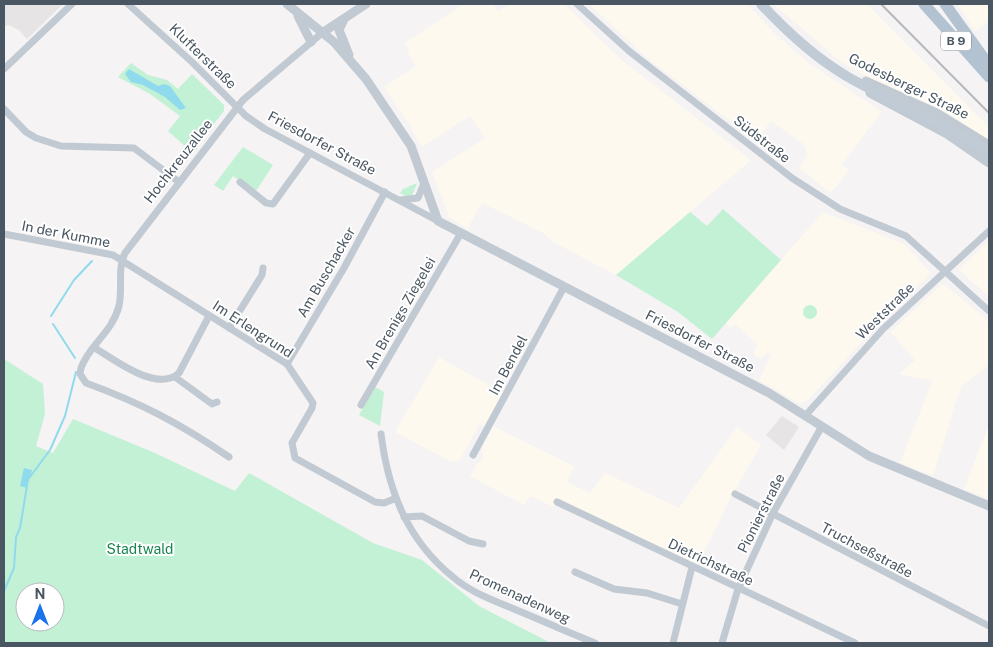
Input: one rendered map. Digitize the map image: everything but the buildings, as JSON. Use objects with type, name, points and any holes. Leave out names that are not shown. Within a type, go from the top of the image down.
[{"type":"main road","name":"Godesberger Straße","points":[[760,4],[787,31],[847,77],[950,128],[989,153]]},
{"type":"main road","name":"B 9","points":[[924,4],[989,77]]},
{"type":"main road","name":"B 9","points":[[945,4],[989,65]]},
{"type":"street","points":[[4,69],[72,4]]},
{"type":"street","name":"Klufterstraße","points":[[129,4],[192,62],[237,108]]},
{"type":"street","points":[[287,4],[350,58],[366,79],[406,137],[424,180],[438,221]]},
{"type":"street","name":"Hochkreuzallee","points":[[230,457],[187,428],[157,412],[86,383],[82,379],[82,365],[111,327],[119,306],[122,262],[125,253],[237,108],[247,96],[322,33],[366,4]]},
{"type":"street","name":"Südstraße","points":[[577,4],[629,51],[792,178],[840,209],[906,236],[944,273],[989,311]]},
{"type":"street","points":[[296,11],[311,42]]},
{"type":"street","points":[[344,19],[338,30],[350,58]]},
{"type":"street","name":"Godesberger Straße","points":[[815,54],[872,84],[937,113],[989,145]]},
{"type":"street","name":"Godesberger Straße","points":[[847,77],[882,101],[947,134],[989,163]]},
{"type":"street","name":"Friesdorfer Straße","points":[[237,108],[265,129],[738,377],[869,456],[989,506]]},
{"type":"street","points":[[4,109],[26,132],[44,141],[61,146],[134,148],[179,182]]},
{"type":"street","points":[[240,182],[266,203],[273,204],[310,153]]},
{"type":"street","points":[[397,199],[418,198],[423,189],[424,180]]},
{"type":"street","name":"Am Buschacker","points":[[287,364],[344,268],[385,192]]},
{"type":"street","name":"Weststraße","points":[[805,416],[883,329],[989,231]]},
{"type":"street","name":"An Brenigs Ziegelei","points":[[361,405],[461,233]]},
{"type":"street","name":"In der Kumme","points":[[4,234],[113,255],[122,262]]},
{"type":"street","name":"Im Erlengrund","points":[[122,262],[287,364],[313,403],[292,442],[295,458],[375,502],[384,503],[394,498]]},
{"type":"street","points":[[229,328],[262,275],[263,268]]},
{"type":"street","name":"Im Bendel","points":[[473,455],[564,287]]},
{"type":"street","points":[[95,348],[147,378],[165,379],[175,377],[179,373],[209,316]]},
{"type":"street","points":[[175,377],[212,404],[217,402]]},
{"type":"street","name":"Pionierstraße","points":[[722,643],[738,589],[772,513],[822,426]]},
{"type":"street","name":"Promenadenweg","points":[[381,434],[386,471],[394,498],[404,517],[427,550],[453,578],[478,593],[595,643]]},
{"type":"street","name":"Truchseßstraße","points":[[735,494],[896,580],[989,626]]},
{"type":"street","name":"Dietrichstraße","points":[[557,502],[692,568],[855,643]]},
{"type":"street","points":[[404,517],[422,516],[469,541],[483,544]]},
{"type":"street","points":[[673,643],[692,568]]},
{"type":"street","points":[[575,572],[614,589],[644,592],[682,604]]},
{"type":"shaded area","points":[[4,4],[63,4],[27,39],[19,30],[8,25],[4,27]]},
{"type":"shaded area","points":[[464,4],[493,4],[498,11],[510,4],[564,4],[619,58],[751,160],[616,275],[553,242],[543,233],[482,203],[467,229],[449,217],[432,172],[485,138],[470,116],[422,147],[384,87],[416,66],[407,52],[409,50],[405,43]]},
{"type":"shaded area","points":[[589,4],[747,4],[777,36],[810,64],[882,112],[842,164],[849,170],[831,193],[799,168],[807,156],[806,149],[802,143],[771,121],[756,141],[650,60]]},
{"type":"shaded area","points":[[773,4],[867,4],[989,127],[989,141],[951,116],[869,78],[840,61]]},
{"type":"shaded area","points":[[957,4],[989,4],[989,21],[975,31]]},
{"type":"shaded area","points":[[823,212],[904,244],[931,273],[882,320],[808,400],[800,404],[759,380],[771,354],[767,352],[762,359],[755,356],[753,352],[758,345],[735,324],[731,328],[725,323]]},
{"type":"shaded area","points":[[989,240],[989,297],[959,270]]},
{"type":"shaded area","points":[[941,285],[945,285],[989,321],[989,365],[961,387],[933,476],[900,463],[932,381],[899,374],[915,360],[890,332]]},
{"type":"shaded area","points":[[439,357],[503,393],[484,426],[480,424],[460,460],[452,462],[395,432]]},
{"type":"shaded area","points":[[782,416],[799,427],[784,450],[766,435]]},
{"type":"shaded area","points":[[989,424],[989,499],[964,489]]},
{"type":"shaded area","points":[[493,426],[574,466],[567,482],[590,493],[605,473],[679,508],[737,427],[761,445],[731,497],[698,565],[558,499],[554,507],[530,496],[524,505],[470,476],[476,465],[483,458],[482,448]]},
{"type":"green space","points":[[131,63],[148,75],[167,80],[178,89],[192,74],[224,105],[224,111],[199,143],[197,150],[186,147],[168,131],[180,116],[150,94],[118,77]]},
{"type":"green space","points":[[243,147],[273,165],[256,191],[233,176],[223,191],[214,185]]},
{"type":"green space","points":[[417,183],[412,196],[400,193],[403,189]]},
{"type":"green space","points":[[723,209],[781,260],[712,339],[678,312],[616,275],[690,212],[707,226]]},
{"type":"green space","points":[[807,305],[813,305],[817,312],[813,319],[807,319],[803,315],[803,309]]},
{"type":"green space","name":"Stadtwald","points":[[4,359],[43,384],[45,414],[36,446],[53,453],[73,419],[155,453],[235,491],[249,473],[373,543],[422,560],[479,606],[551,643],[4,643]]},
{"type":"green space","points":[[375,387],[384,392],[380,426],[359,415]]},
{"type":"water","points":[[129,69],[158,86],[164,84],[170,86],[186,108],[180,110],[165,97],[143,85],[131,82],[125,74]]},
{"type":"water","points":[[24,468],[32,470],[27,488],[20,486]]},
{"type":"waterway","points":[[51,316],[74,280],[92,261]]},
{"type":"waterway","points":[[53,324],[75,358]]},
{"type":"waterway","points":[[30,477],[50,450],[65,416],[76,372]]},
{"type":"waterway","points":[[4,591],[14,568],[16,537],[20,528],[27,486]]},
{"type":"railway","points":[[881,4],[989,113]]}]
